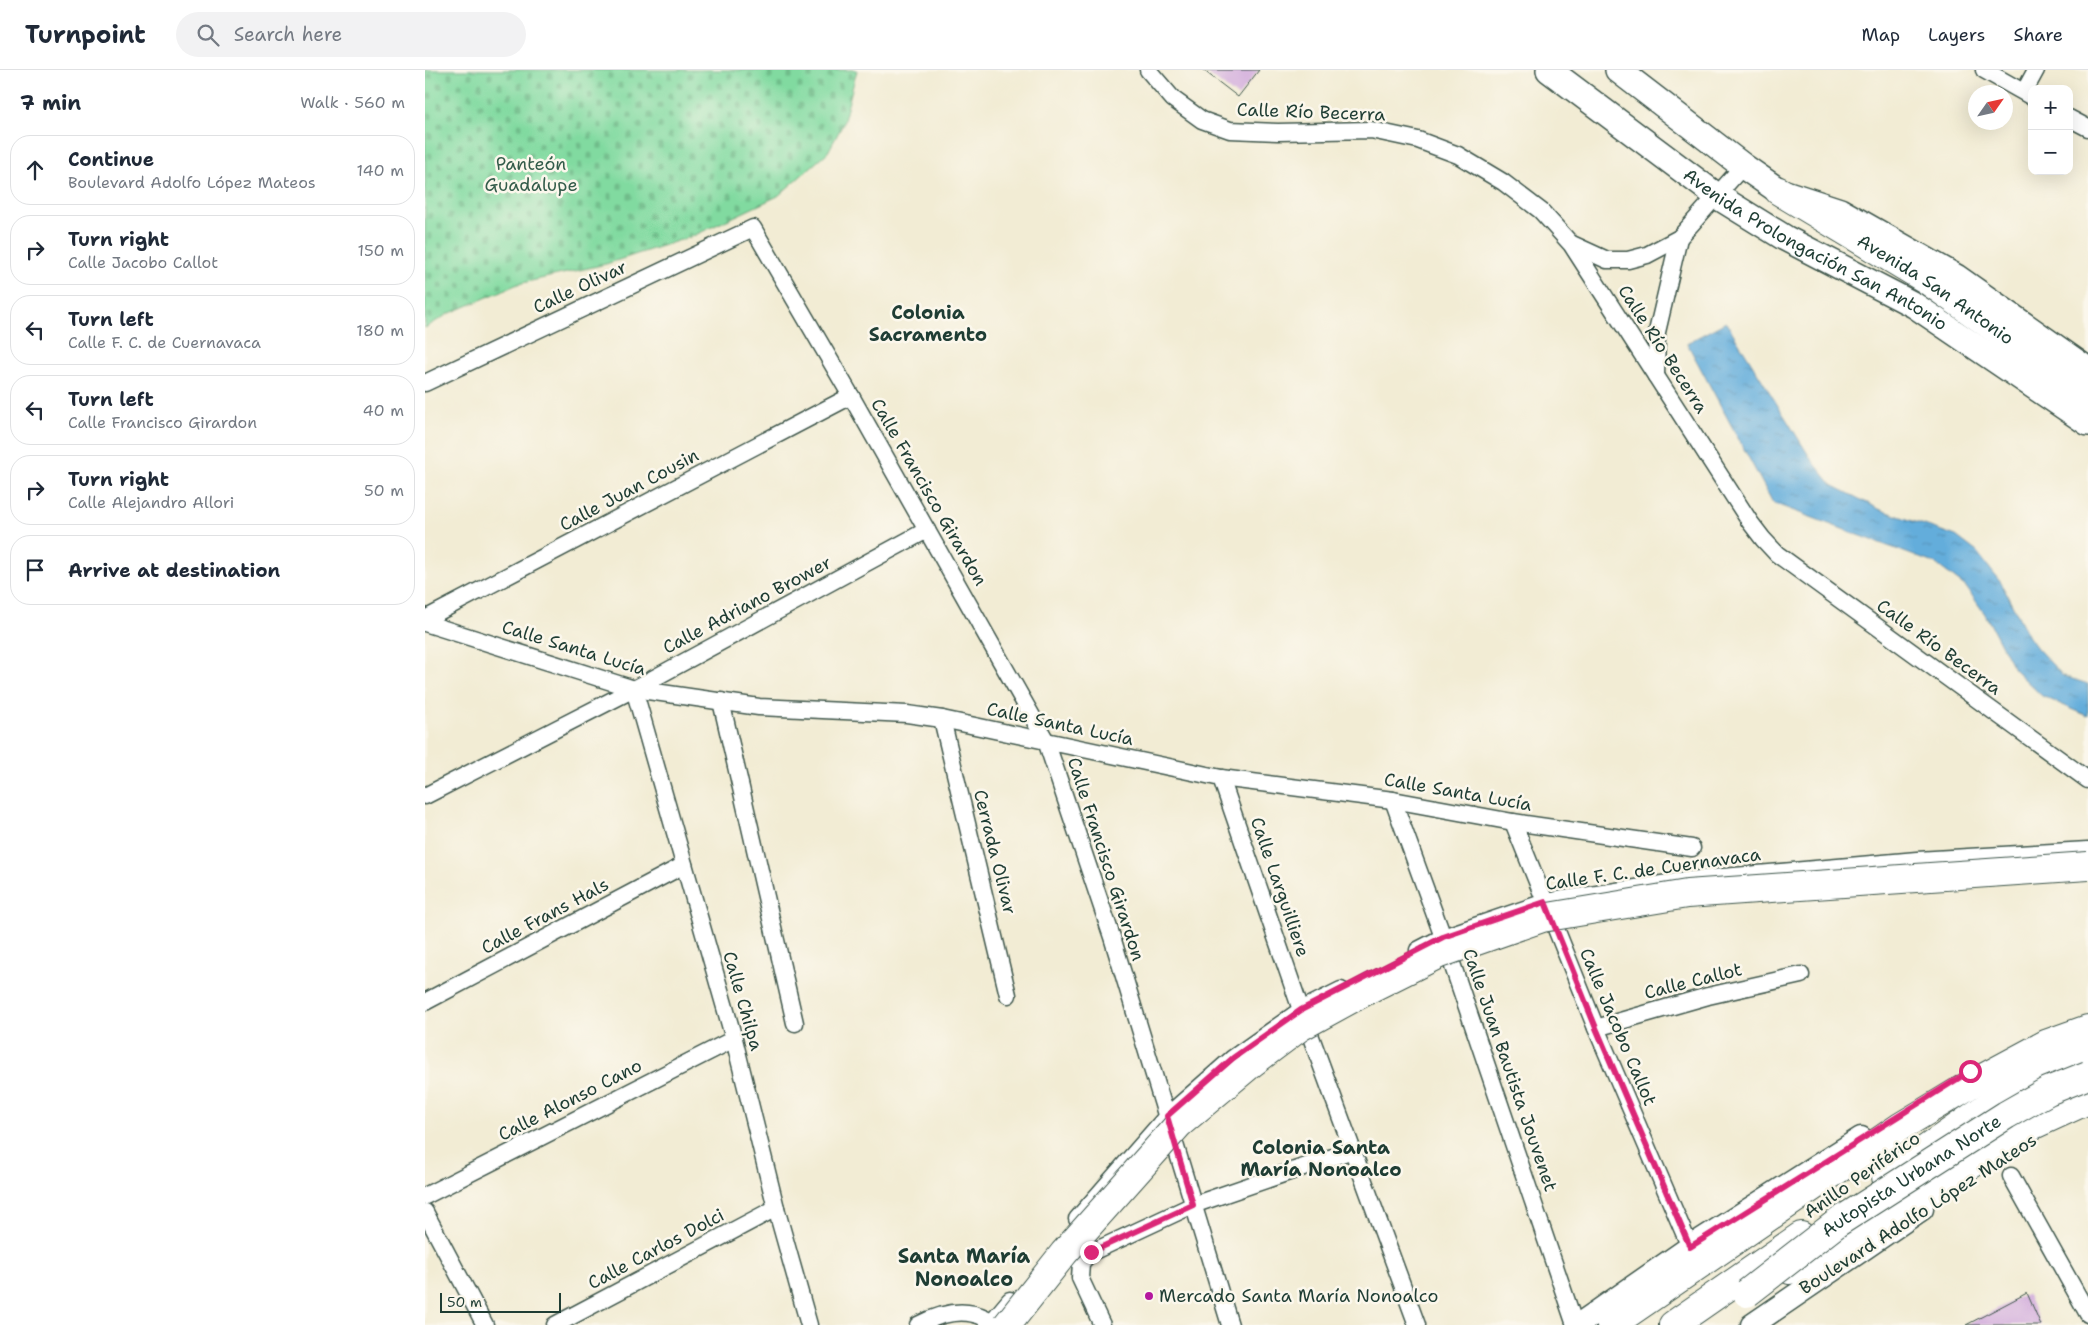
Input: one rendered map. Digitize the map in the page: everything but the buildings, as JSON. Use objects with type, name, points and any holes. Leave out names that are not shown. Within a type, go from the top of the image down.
[{"type":"highway","name":"Avenida San Antonio","points":[[1779,190],[1927,280],[2088,395]]},
{"type":"highway","points":[[995,1324],[1064,1253],[1179,1124],[1300,1027],[1439,954],[1542,918],[1687,894],[2088,866]]},
{"type":"highway","points":[[1611,1325],[1909,1122],[1968,1086],[2046,1044],[2088,1029]]},
{"type":"highway","name":"Anillo Periférico","points":[[1644,1325],[1962,1106],[2088,1041]]},
{"type":"highway","points":[[1704,1325],[1800,1251],[1819,1246],[1957,1157],[2060,1080],[2088,1053]]},
{"type":"highway","points":[[1673,1325],[2008,1092],[2088,1075]]},
{"type":"highway","points":[[2060,1080],[2088,1087]]},
{"type":"highway","name":"Anillo Periférico","points":[[1689,1325],[1987,1134],[2062,1093],[2088,1082]]},
{"type":"highway","points":[[1747,1293],[1921,1197],[2029,1127],[2088,1100]]},
{"type":"main road","name":"Avenida Prolongación San Antonio","points":[[1549,70],[1717,196],[1785,238],[1914,305],[2088,423]]},
{"type":"main road","name":"Avenida Prolongación San Antonio","points":[[1618,70],[1743,166],[1779,190],[1839,211],[1956,277],[2088,370]]},
{"type":"main road","points":[[1577,1325],[1690,1247],[1948,1083],[2030,1037],[2088,1016]]},
{"type":"main road","name":"Boulevard Adolfo López Mateos","points":[[1752,1325],[1773,1319],[2001,1155],[2088,1110]]},
{"type":"street","name":"Calle Río Becerra","points":[[1148,70],[1173,98],[1202,120],[1230,130],[1278,132],[1371,130],[1418,140],[1458,155],[1503,182],[1541,211],[1571,244],[1749,522],[1763,540],[1777,554],[2088,780]]},
{"type":"street","points":[[1984,70],[2028,94]]},
{"type":"street","points":[[2031,85],[2036,70]]},
{"type":"street","points":[[2073,120],[2088,128]]},
{"type":"street","points":[[1571,244],[1597,257],[1617,261],[1647,255],[1679,238],[1743,166]]},
{"type":"street","name":"Calle Olivar","points":[[425,383],[753,228]]},
{"type":"street","name":"Calle Francisco Girardon","points":[[753,228],[851,396],[1046,741],[1112,937],[1230,1325]]},
{"type":"street","points":[[1656,376],[1657,332],[1679,238]]},
{"type":"street","name":"Calle Juan Cousin","points":[[425,621],[851,396]]},
{"type":"street","name":"Calle Adriano Brower","points":[[425,796],[634,689],[927,530]]},
{"type":"street","name":"Calle Santa Lucía","points":[[425,621],[634,689],[759,706],[907,714],[942,719],[1221,778],[1393,800],[1513,822],[1692,848]]},
{"type":"street","name":"Calle Chilpa","points":[[634,689],[734,1039],[809,1325]]},
{"type":"street","points":[[721,701],[795,1023]]},
{"type":"street","name":"Cerrada Olivar","points":[[942,719],[1008,995]]},
{"type":"street","name":"Calle Larguilliere","points":[[1221,778],[1301,1010],[1417,1325]]},
{"type":"street","name":"Calle Juan Bautista Jouvenet","points":[[1393,800],[1443,937],[1577,1325]]},
{"type":"street","name":"Calle Jacobo Callot","points":[[1513,822],[1596,1028],[1690,1247]]},
{"type":"street","name":"Calle F. C. de Cuernavaca","points":[[995,1324],[1111,1178],[1167,1116],[1233,1058],[1301,1010],[1443,937],[1545,902],[1688,880],[1917,860],[2088,850]]},
{"type":"street","name":"Calle Frans Hals","points":[[425,1002],[684,866]]},
{"type":"street","name":"Calle Callot","points":[[1596,1028],[1708,996],[1801,975]]},
{"type":"street","name":"Calle Alonso Cano","points":[[425,1196],[734,1039]]},
{"type":"street","points":[[1102,1325],[1081,1278],[1081,1263],[1091,1252],[1193,1205],[1353,1150]]},
{"type":"street","points":[[2011,1176],[2088,1313]]},
{"type":"street","name":"Calle Carlos Dolci","points":[[555,1325],[777,1208]]},
{"type":"street","points":[[425,1212],[485,1325]]},
{"type":"street","points":[[918,1325],[934,1317],[959,1312],[978,1314],[995,1324]]},
{"type":"green space","name":"Panteón Guadalupe","points":[[425,70],[857,70],[843,124],[828,152],[778,196],[693,236],[606,264],[518,284],[448,314],[425,328]]},
{"type":"water","points":[[1726,322],[1811,459],[1832,485],[1881,510],[1956,536],[1977,552],[2001,583],[2029,637],[2037,648],[2063,676],[2088,684],[2088,716],[2042,696],[2014,669],[1985,614],[1966,587],[1936,564],[1773,503],[1687,343]]},
{"type":"place","name":"Mercado Santa María Nonoalco","points":[[1149,1296]]},
{"type":"district","name":"Colonia Sacramento","points":[[928,323]]},
{"type":"district","name":"Colonia Santa María Nonoalco","points":[[1321,1158]]},
{"type":"district","name":"Santa María Nonoalco","points":[[964,1268]]},
{"type":"route","points":[[1091,1252],[1193,1205],[1167,1116],[1233,1058],[1301,1010],[1443,937],[1545,902],[1596,1028],[1690,1247],[1948,1083],[1970,1071]]}]
